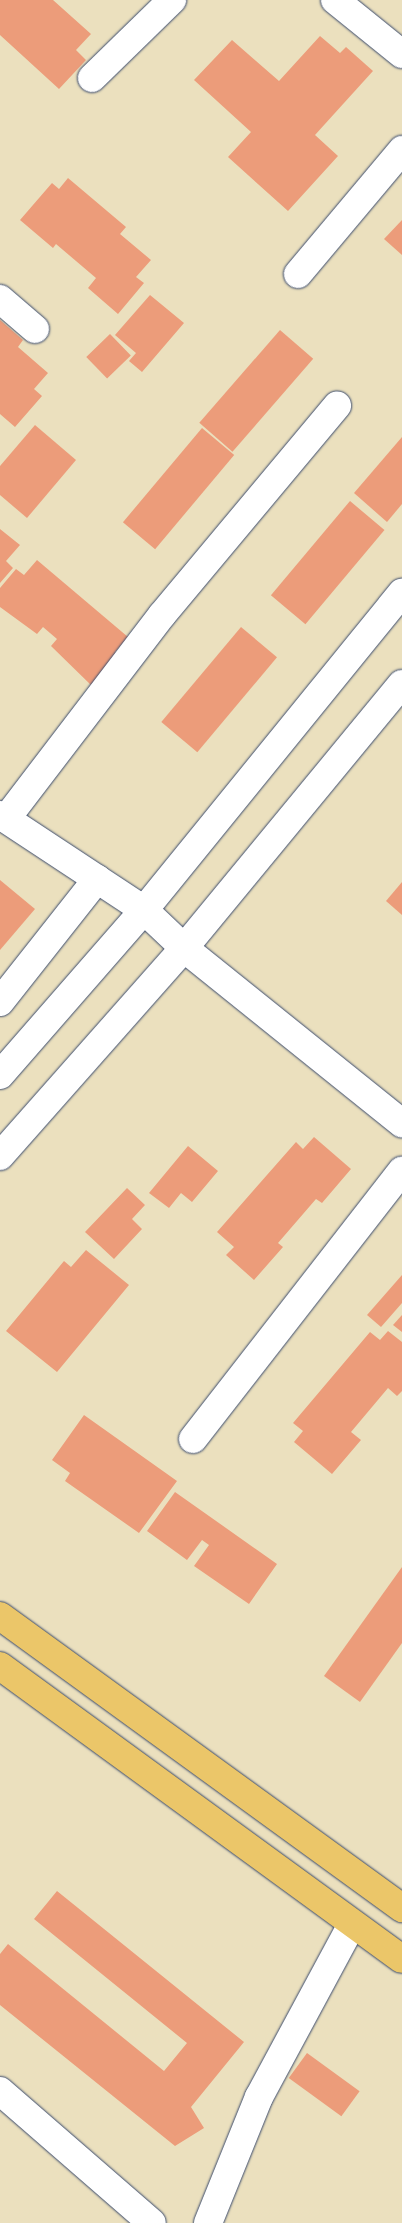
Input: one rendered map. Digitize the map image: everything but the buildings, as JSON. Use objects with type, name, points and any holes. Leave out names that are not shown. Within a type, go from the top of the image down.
[{"type":"main road","points":[[0,1616],[402,1908]]},
{"type":"main road","points":[[0,1666],[402,1959]]},
{"type":"street","points":[[92,78],[172,0]]},
{"type":"street","points":[[334,0],[402,54]]},
{"type":"street","points":[[298,274],[402,150]]},
{"type":"street","points":[[0,298],[35,330]]},
{"type":"street","points":[[337,406],[162,615],[3,817],[144,910],[184,948],[402,1123]]},
{"type":"street","points":[[0,1075],[144,910],[402,592]]},
{"type":"street","points":[[0,1156],[184,948],[402,684]]},
{"type":"street","points":[[0,1002],[97,879]]},
{"type":"street","points":[[193,1439],[402,1171]]},
{"type":"street","points":[[208,2223],[259,2097],[352,1924]]},
{"type":"street","points":[[0,2091],[152,2223]]}]
